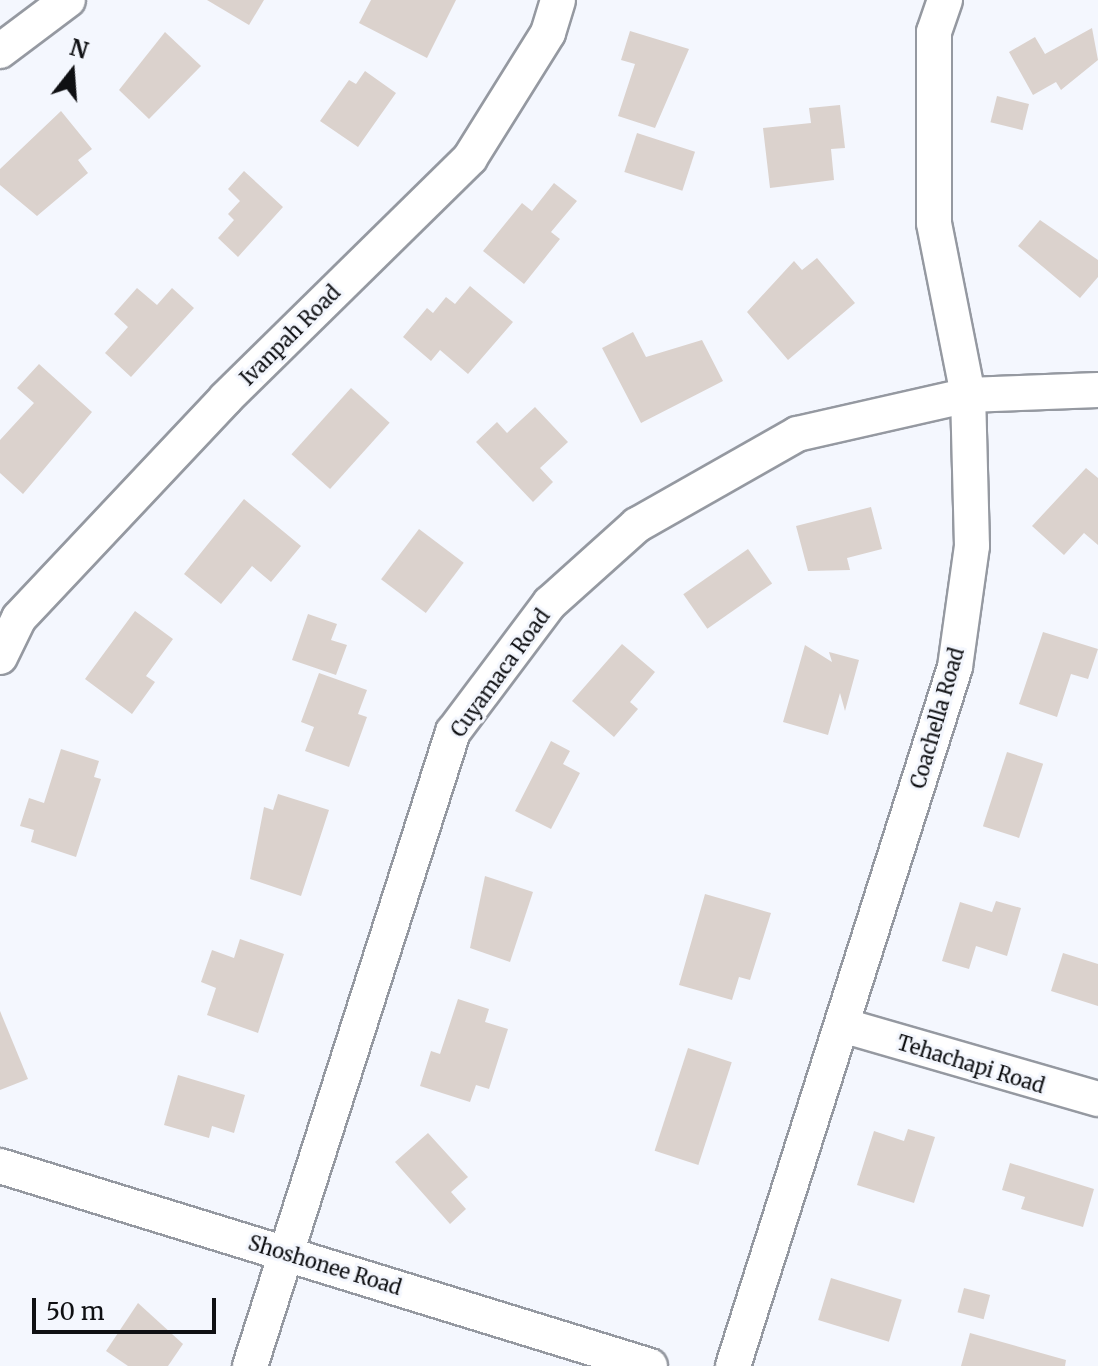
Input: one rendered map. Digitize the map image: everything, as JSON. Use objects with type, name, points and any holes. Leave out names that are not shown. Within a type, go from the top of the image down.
[{"type":"street","points":[[0,51],[68,0]]},
{"type":"street","name":"Ivanpah Road","points":[[0,657],[30,606],[226,398],[470,158],[548,33],[558,0]]},
{"type":"street","name":"Coachella Road","points":[[733,1366],[845,1026],[955,667],[972,546],[968,395],[934,223],[934,32],[945,0]]},
{"type":"street","name":"Cuyamaca Road","points":[[250,1366],[453,732],[550,603],[637,525],[797,434],[968,395],[1098,390]]},
{"type":"street","name":"Tehachapi Road","points":[[845,1026],[1098,1099]]},
{"type":"street","name":"Shoshonee Road","points":[[0,1166],[650,1366]]},
{"type":"building","points":[[207,0],[264,0],[249,25]]},
{"type":"building","points":[[371,0],[456,0],[427,58],[359,23]]},
{"type":"building","points":[[1092,28],[1098,60],[1061,90],[1056,82],[1033,95],[1009,52],[1035,37],[1045,54]]},
{"type":"building","points":[[630,31],[689,49],[655,128],[618,116],[635,64],[621,60]]},
{"type":"building","points":[[165,32],[201,66],[149,119],[119,90]]},
{"type":"building","points":[[365,71],[396,93],[358,147],[320,121],[349,80],[356,84]]},
{"type":"building","points":[[997,96],[1029,104],[1022,130],[990,122]]},
{"type":"building","points":[[840,105],[845,148],[831,149],[834,180],[770,188],[763,128],[811,123],[809,108]]},
{"type":"building","points":[[61,111],[92,149],[78,160],[88,173],[37,216],[0,185],[0,169]]},
{"type":"building","points":[[637,133],[695,152],[682,191],[624,172]]},
{"type":"building","points":[[244,171],[283,207],[238,257],[218,238],[234,220],[228,214],[240,201],[228,189]]},
{"type":"building","points":[[554,183],[577,201],[551,232],[560,239],[524,284],[483,251],[522,203],[532,211]]},
{"type":"building","points":[[1040,220],[1098,260],[1098,277],[1080,298],[1018,246]]},
{"type":"building","points":[[817,258],[855,303],[788,360],[747,312],[794,261],[802,270]]},
{"type":"building","points":[[470,286],[513,322],[468,374],[440,350],[431,361],[403,337],[427,308],[433,313],[446,297],[455,304]]},
{"type":"building","points":[[137,288],[157,305],[172,288],[194,308],[131,377],[105,353],[128,327],[114,314]]},
{"type":"building","points":[[633,332],[646,357],[702,340],[723,381],[641,423],[602,348]]},
{"type":"building","points":[[39,364],[92,412],[23,494],[0,473],[0,440],[34,403],[17,388]]},
{"type":"building","points":[[351,388],[390,423],[330,489],[291,454]]},
{"type":"building","points":[[535,407],[568,442],[540,468],[553,482],[533,502],[476,442],[497,422],[507,433]]},
{"type":"building","points":[[1086,468],[1098,478],[1098,545],[1084,533],[1064,555],[1032,526]]},
{"type":"building","points":[[244,499],[301,546],[271,582],[252,566],[221,604],[184,574]]},
{"type":"building","points":[[871,507],[882,549],[847,558],[850,570],[808,571],[796,526]]},
{"type":"building","points":[[419,529],[464,563],[426,613],[381,579]]},
{"type":"building","points":[[748,549],[772,583],[707,629],[683,594]]},
{"type":"building","points":[[135,611],[173,639],[146,676],[155,682],[132,714],[85,679]]},
{"type":"building","points":[[308,614],[337,624],[331,640],[347,645],[336,675],[292,660]]},
{"type":"building","points":[[1043,632],[1098,649],[1088,679],[1071,674],[1057,717],[1019,704]]},
{"type":"building","points":[[622,644],[655,672],[630,702],[638,709],[614,737],[572,701]]},
{"type":"building","points":[[805,645],[832,662],[829,652],[859,660],[845,711],[840,693],[828,735],[783,722]]},
{"type":"building","points":[[319,673],[367,690],[358,714],[367,717],[349,767],[305,751],[314,727],[301,722]]},
{"type":"building","points":[[551,741],[570,751],[563,764],[580,773],[551,829],[515,811]]},
{"type":"building","points":[[61,749],[99,761],[94,777],[101,779],[76,857],[31,842],[34,830],[20,826],[29,798],[44,803]]},
{"type":"building","points":[[1007,752],[1043,764],[1019,838],[983,826]]},
{"type":"building","points":[[278,794],[329,810],[301,896],[250,879],[264,807],[273,810]]},
{"type":"building","points":[[485,876],[533,892],[510,962],[470,948]]},
{"type":"building","points":[[705,894],[771,913],[750,980],[739,977],[732,1000],[679,985]]},
{"type":"building","points":[[996,901],[1021,908],[1007,956],[976,946],[969,969],[942,961],[960,902],[992,912]]},
{"type":"building","points":[[240,939],[284,954],[258,1033],[207,1015],[216,988],[201,982],[212,950],[234,958]]},
{"type":"building","points":[[1063,953],[1098,964],[1098,1006],[1051,991]]},
{"type":"building","points":[[458,999],[489,1009],[485,1022],[508,1029],[489,1089],[476,1085],[470,1102],[420,1086],[431,1051],[440,1054]]},
{"type":"building","points":[[0,1011],[28,1079],[0,1090]]},
{"type":"building","points":[[688,1048],[732,1062],[698,1165],[655,1151]]},
{"type":"building","points":[[178,1075],[245,1095],[234,1133],[212,1126],[209,1138],[164,1125]]},
{"type":"building","points":[[908,1129],[935,1137],[914,1203],[857,1185],[874,1131],[904,1141]]},
{"type":"building","points":[[428,1133],[468,1177],[451,1192],[466,1209],[450,1224],[395,1162]]},
{"type":"building","points":[[1010,1163],[1094,1189],[1083,1227],[1021,1209],[1025,1197],[1002,1190]]},
{"type":"building","points":[[831,1278],[902,1300],[889,1342],[818,1320]]},
{"type":"building","points":[[964,1288],[990,1295],[984,1319],[958,1312]]},
{"type":"building","points":[[138,1303],[183,1344],[168,1366],[128,1366],[106,1351]]},
{"type":"building","points":[[970,1333],[1066,1360],[1065,1366],[961,1366]]}]
